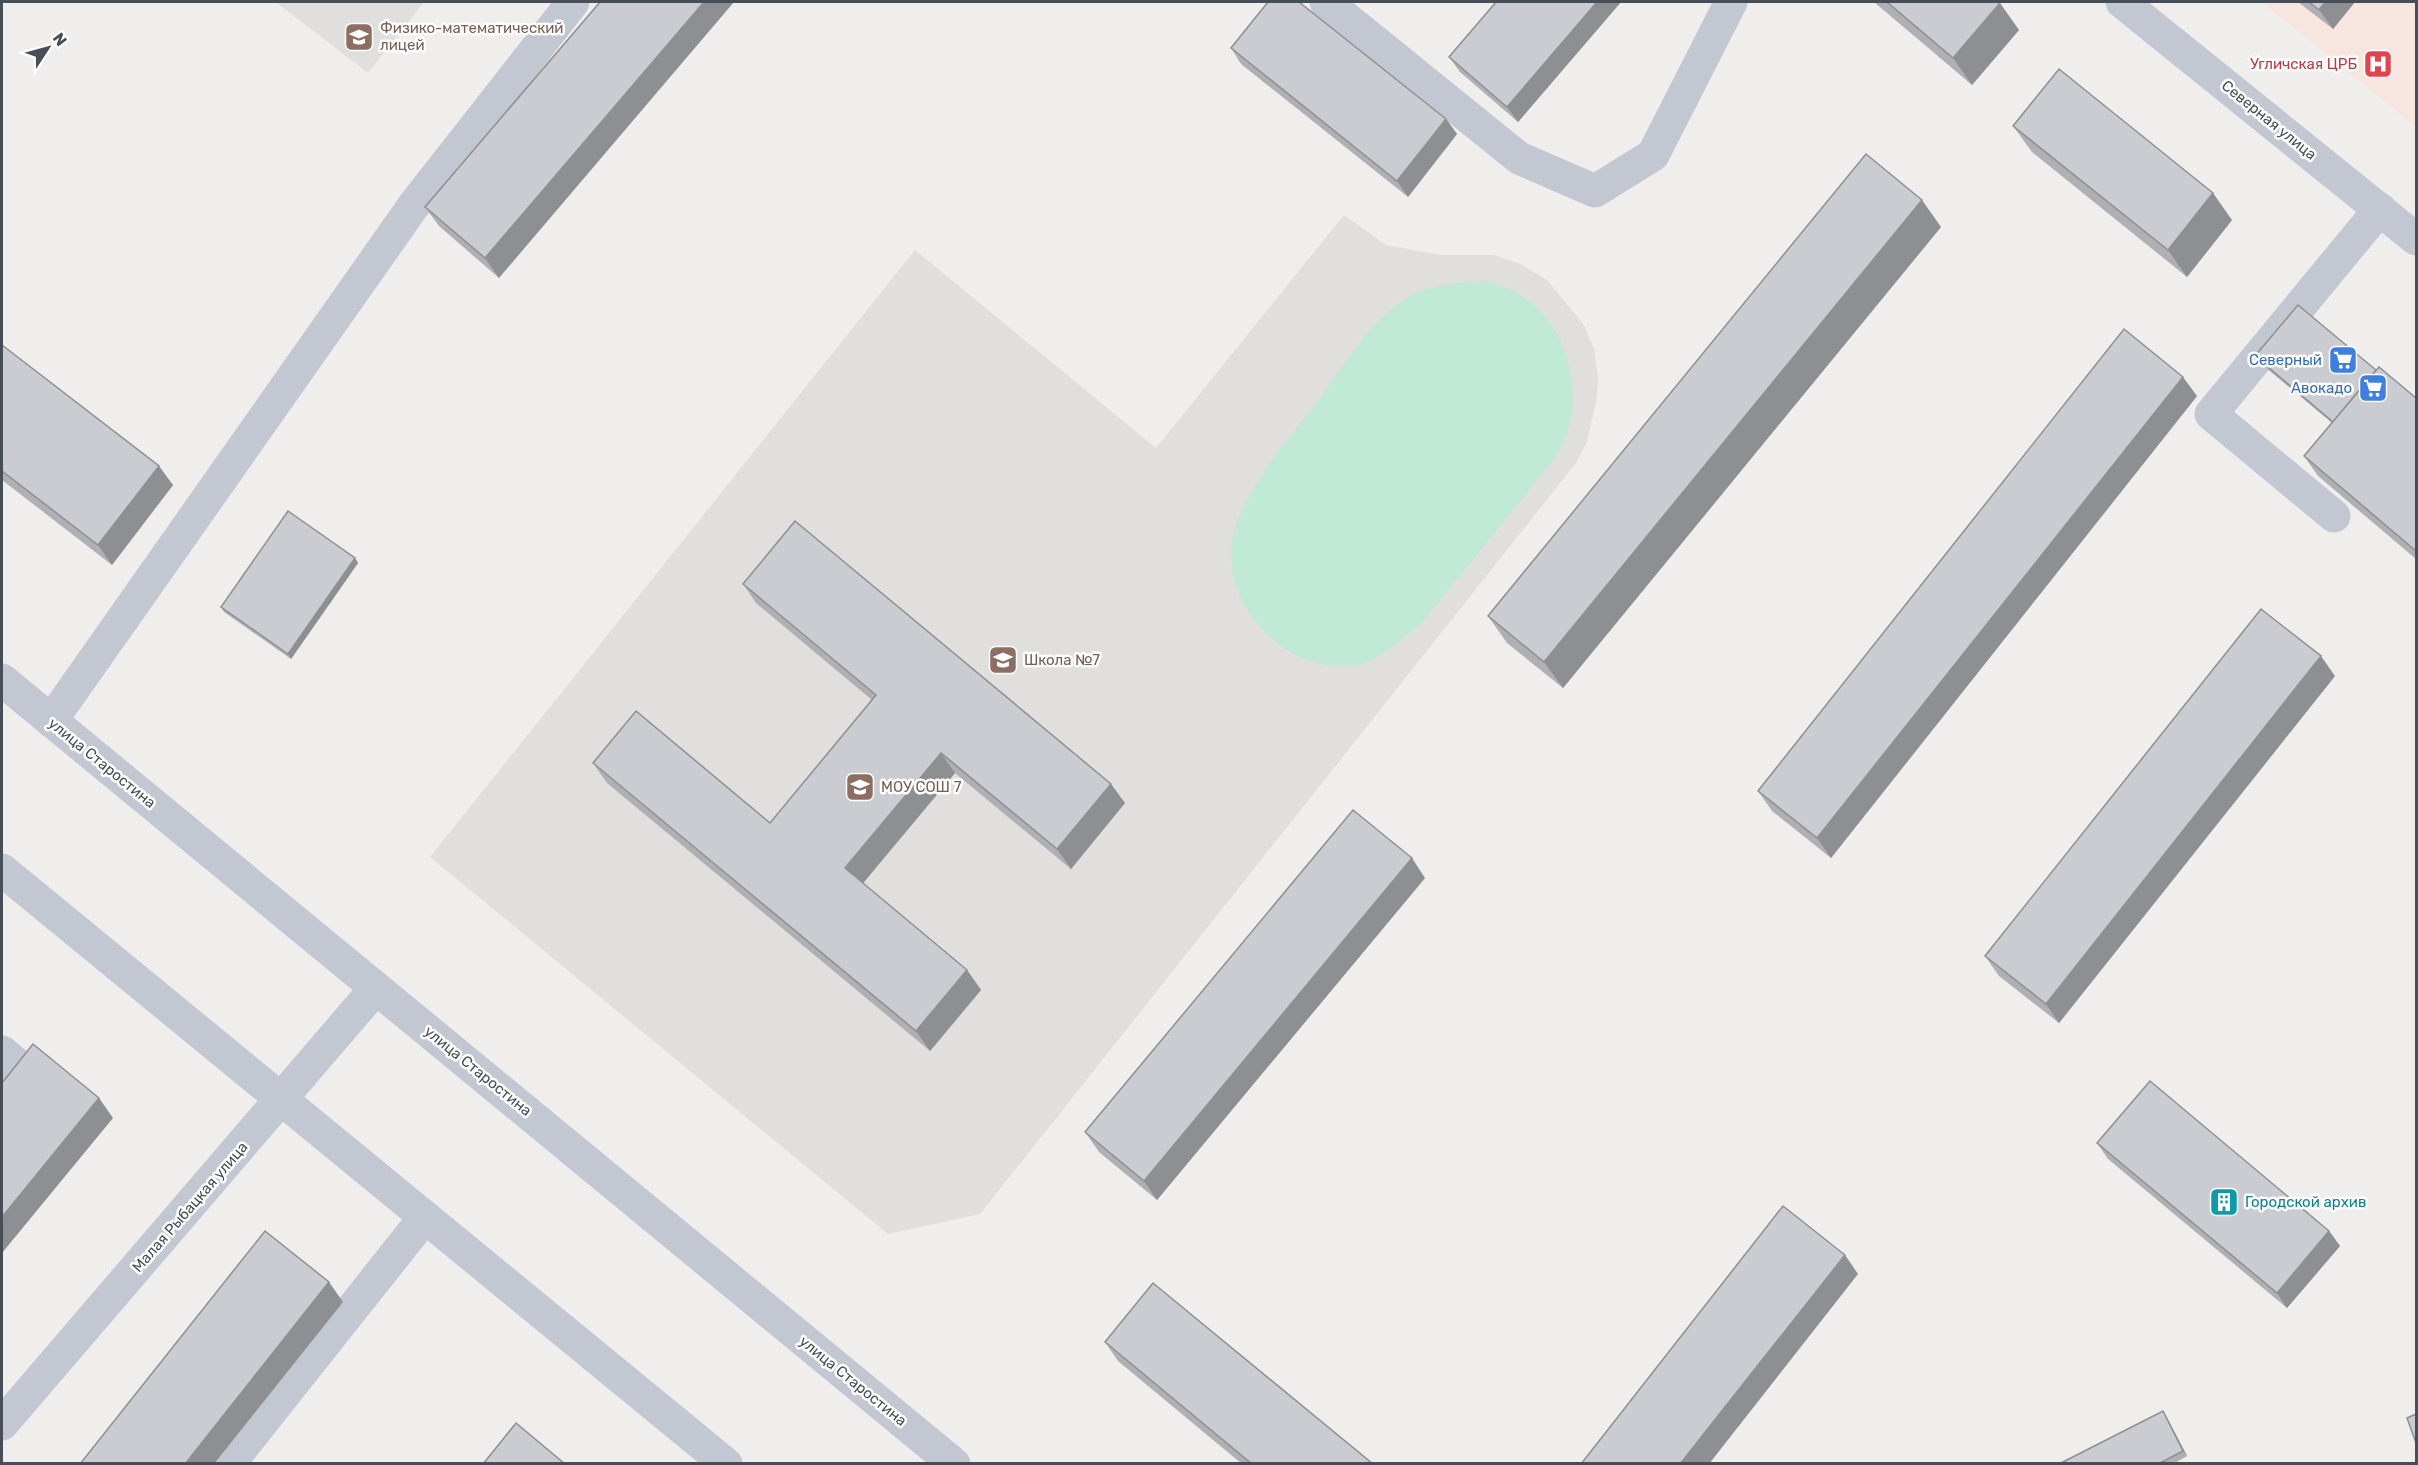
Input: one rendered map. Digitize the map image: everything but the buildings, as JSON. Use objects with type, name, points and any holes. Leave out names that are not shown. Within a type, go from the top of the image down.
[{"type":"street","points":[[51,721],[414,205],[573,2]]},
{"type":"street","points":[[1326,2],[1519,158],[1595,191],[1653,154],[1731,2]]},
{"type":"street","name":"Северная улица","points":[[2122,2],[2416,239]]},
{"type":"street","points":[[2334,516],[2211,414],[2380,209]]},
{"type":"street","name":"улица Старостина","points":[[2,680],[954,1464]]},
{"type":"street","points":[[2,870],[726,1464]]},
{"type":"street","name":"Малая Рыбацкая улица","points":[[2,1425],[376,988]]},
{"type":"street","points":[[2,1052],[14,1062],[2,1077]]},
{"type":"street","points":[[229,1464],[425,1217]]},
{"type":"shaded area","name":"Физико-математический лицей","points":[[276,2],[424,2],[368,73]]},
{"type":"shaded area","name":"Угличская ЦРБ","points":[[2262,2],[2416,2],[2416,127]]},
{"type":"shaded area","name":"Школа №7","points":[[1344,215],[1386,245],[1441,255],[1494,255],[1521,264],[1547,280],[1584,325],[1594,349],[1598,377],[1597,397],[1587,442],[1576,463],[980,1214],[888,1234],[430,857],[915,250],[1156,448]]},
{"type":"green space","points":[[1484,281],[1507,288],[1529,301],[1557,334],[1566,354],[1573,396],[1571,418],[1564,442],[1551,463],[1423,621],[1399,642],[1371,660],[1351,666],[1327,665],[1303,658],[1282,646],[1263,630],[1248,611],[1238,589],[1232,566],[1232,541],[1244,506],[1274,457],[1357,346],[1382,318],[1409,296],[1426,289]]},
{"type":"place","name":"Физико-математический лицей","points":[[359,37]]},
{"type":"place","name":"Угличская ЦРБ","points":[[2378,64]]},
{"type":"place","name":"Северный","points":[[2343,360]]},
{"type":"place","name":"Авокадо","points":[[2373,388]]},
{"type":"place","name":"Школа №7","points":[[1003,660]]},
{"type":"place","name":"МОУ СОШ 7","points":[[860,787]]},
{"type":"place","name":"Городской архив","points":[[2224,1202]]}]
